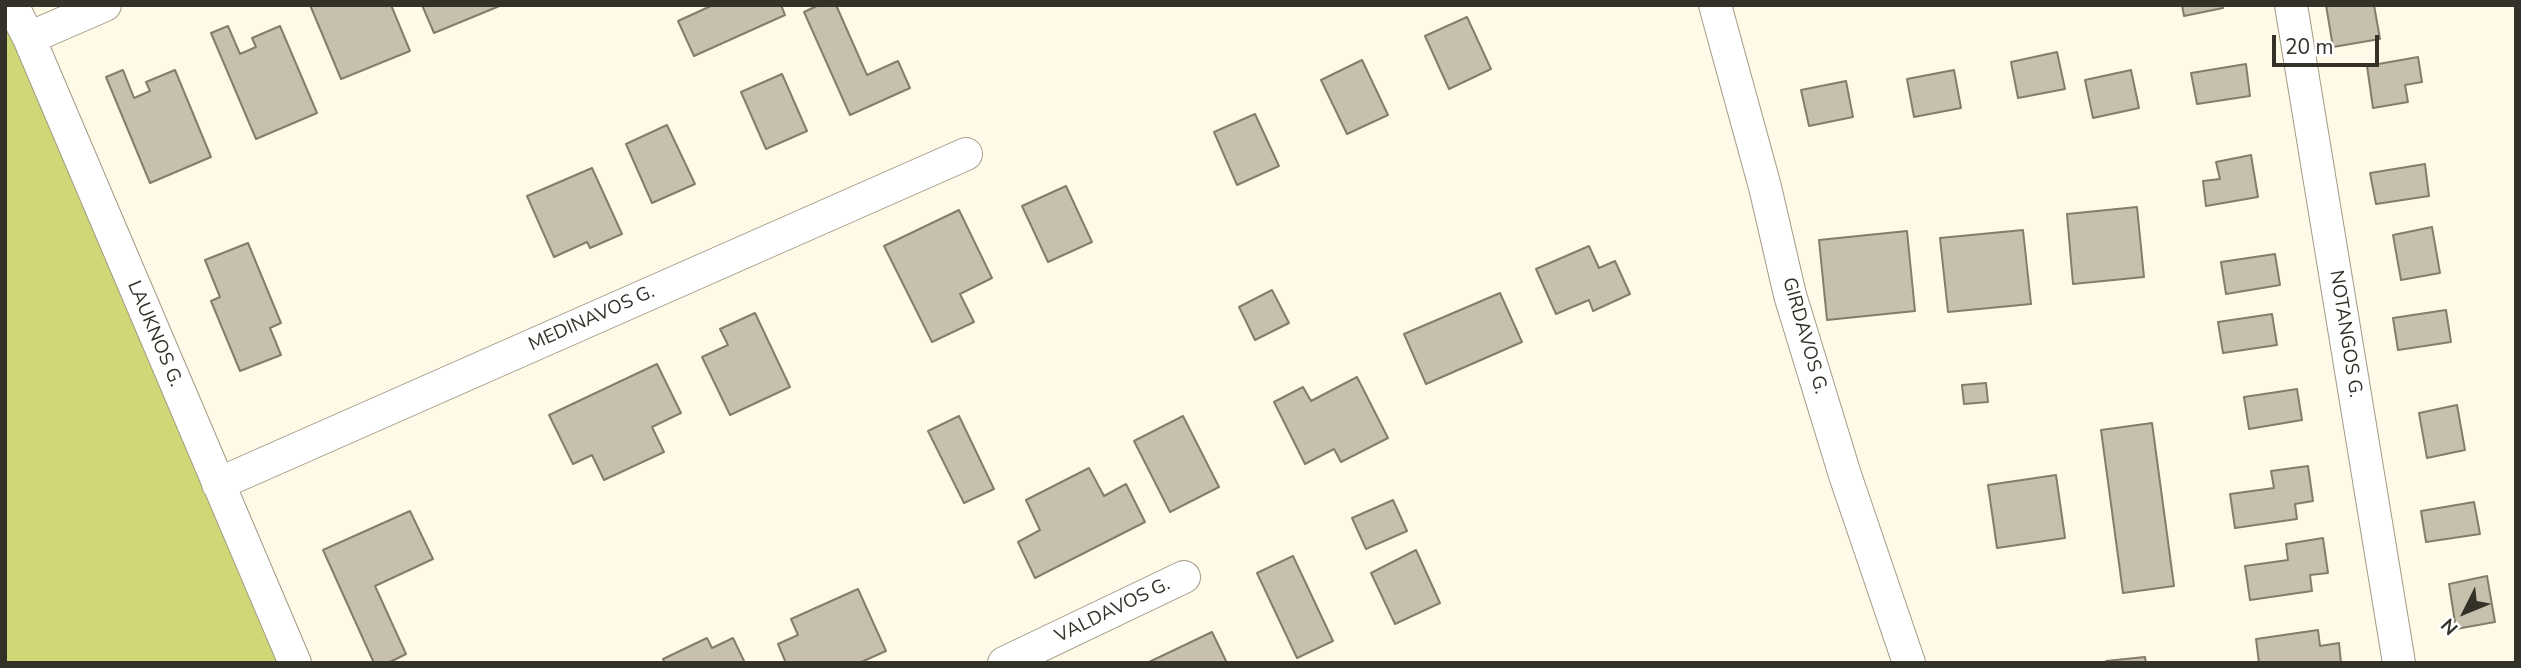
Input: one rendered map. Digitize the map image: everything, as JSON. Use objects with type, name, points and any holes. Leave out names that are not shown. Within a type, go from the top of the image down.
[{"type":"street","name":"LAUKNOS G.","points":[[12,5],[29,38],[295,663]]},
{"type":"street","points":[[29,38],[105,5]]},
{"type":"street","name":"GIRDAVOS G.","points":[[1715,5],[1765,187],[1790,295],[1845,475],[1909,663]]},
{"type":"street","name":"NOTANGOS G.","points":[[2291,5],[2399,663]]},
{"type":"street","name":"MEDINAVOS G.","points":[[218,484],[965,154]]},
{"type":"street","name":"VALDAVOS G.","points":[[1004,663],[1184,577]]},
{"type":"green space","points":[[5,22],[277,663],[5,663]]},
{"type":"building","points":[[310,5],[391,5],[410,51],[341,79]]},
{"type":"building","points":[[422,5],[502,5],[434,33]]},
{"type":"building","points":[[713,5],[781,5],[785,15],[694,56],[678,21]]},
{"type":"building","points":[[819,5],[836,5],[867,75],[898,61],[910,88],[850,115],[804,12]]},
{"type":"building","points":[[2182,5],[2222,5],[2223,8],[2184,16]]},
{"type":"building","points":[[2326,5],[2374,5],[2380,39],[2333,47]]},
{"type":"building","points":[[1467,17],[1491,69],[1449,89],[1425,36]]},
{"type":"building","points":[[228,26],[240,54],[256,47],[252,38],[280,26],[317,113],[256,139],[211,33]]},
{"type":"building","points":[[2057,52],[2065,89],[2018,98],[2011,62]]},
{"type":"building","points":[[2418,57],[2422,82],[2405,85],[2408,102],[2373,108],[2367,66]]},
{"type":"building","points":[[1362,60],[1388,115],[1347,134],[1321,80]]},
{"type":"building","points":[[2246,64],[2250,96],[2197,104],[2191,73]]},
{"type":"building","points":[[123,70],[134,98],[150,91],[146,82],[175,70],[211,157],[150,183],[106,77]]},
{"type":"building","points":[[1954,70],[1961,108],[1914,117],[1907,79]]},
{"type":"building","points":[[2131,70],[2139,108],[2093,118],[2085,80]]},
{"type":"building","points":[[782,74],[807,131],[766,149],[741,92]]},
{"type":"building","points":[[1846,81],[1853,117],[1809,126],[1801,90]]},
{"type":"building","points":[[1255,114],[1279,166],[1237,185],[1214,132]]},
{"type":"building","points":[[667,125],[695,184],[652,203],[626,144]]},
{"type":"building","points":[[2251,155],[2258,197],[2206,206],[2203,181],[2220,179],[2216,162]]},
{"type":"building","points":[[2425,164],[2429,196],[2376,204],[2370,173]]},
{"type":"building","points":[[592,168],[622,234],[590,248],[587,242],[554,257],[527,196]]},
{"type":"building","points":[[1066,186],[1092,242],[1048,262],[1022,206]]},
{"type":"building","points":[[2137,207],[2144,277],[2073,284],[2067,214]]},
{"type":"building","points":[[959,210],[992,278],[960,294],[974,322],[932,342],[884,246]]},
{"type":"building","points":[[2432,227],[2440,273],[2401,280],[2393,235]]},
{"type":"building","points":[[2023,230],[2031,304],[1948,312],[1940,238]]},
{"type":"building","points":[[1907,231],[1915,311],[1827,320],[1819,240]]},
{"type":"building","points":[[248,243],[281,323],[270,328],[281,355],[240,371],[211,301],[220,297],[205,260]]},
{"type":"building","points":[[1589,246],[1599,268],[1615,261],[1630,294],[1593,311],[1589,300],[1556,314],[1536,269]]},
{"type":"building","points":[[2275,254],[2280,285],[2226,294],[2221,262]]},
{"type":"building","points":[[1272,290],[1289,323],[1255,340],[1239,307]]},
{"type":"building","points":[[1500,293],[1522,342],[1426,384],[1404,334]]},
{"type":"building","points":[[2446,310],[2451,342],[2398,350],[2393,318]]},
{"type":"building","points":[[755,313],[790,387],[730,415],[702,357],[728,345],[720,329]]},
{"type":"building","points":[[2272,314],[2277,345],[2223,353],[2218,322]]},
{"type":"building","points":[[657,364],[681,413],[652,427],[664,452],[604,480],[592,455],[573,464],[549,415]]},
{"type":"building","points":[[1357,377],[1388,438],[1341,462],[1334,449],[1305,464],[1274,402],[1303,387],[1311,401]]},
{"type":"building","points":[[1986,383],[1988,402],[1964,404],[1962,385]]},
{"type":"building","points":[[2297,389],[2302,420],[2249,429],[2244,397]]},
{"type":"building","points":[[2457,405],[2465,450],[2427,458],[2419,413]]},
{"type":"building","points":[[959,416],[994,489],[964,503],[928,431]]},
{"type":"building","points":[[1183,416],[1219,487],[1170,512],[1134,441]]},
{"type":"building","points":[[2152,423],[2174,586],[2123,593],[2101,430]]},
{"type":"building","points":[[2308,466],[2313,501],[2295,504],[2297,519],[2235,528],[2230,494],[2274,488],[2271,471]]},
{"type":"building","points":[[1089,468],[1104,496],[1126,484],[1145,522],[1035,578],[1018,542],[1040,530],[1026,500]]},
{"type":"building","points":[[2056,475],[2065,538],[1997,548],[1988,485]]},
{"type":"building","points":[[1393,500],[1407,531],[1366,549],[1352,518]]},
{"type":"building","points":[[2474,502],[2480,534],[2426,542],[2421,511]]},
{"type":"building","points":[[410,511],[433,559],[375,586],[406,654],[388,663],[374,663],[323,550]]},
{"type":"building","points":[[2323,538],[2328,573],[2310,575],[2312,591],[2250,600],[2245,566],[2288,560],[2286,544]]},
{"type":"building","points":[[1416,550],[1440,603],[1395,624],[1371,573]]},
{"type":"building","points":[[1293,556],[1333,641],[1297,658],[1257,573]]},
{"type":"building","points":[[2487,576],[2495,622],[2456,629],[2449,584]]},
{"type":"building","points":[[858,589],[886,651],[859,663],[786,663],[778,644],[798,635],[791,619]]},
{"type":"building","points":[[2318,630],[2320,646],[2339,643],[2341,663],[2259,663],[2256,639]]},
{"type":"building","points":[[1212,632],[1227,663],[1147,663]]},
{"type":"building","points":[[707,638],[712,648],[733,638],[745,663],[665,663],[663,659]]},
{"type":"building","points":[[2145,657],[2146,663],[2106,663],[2106,661]]}]
